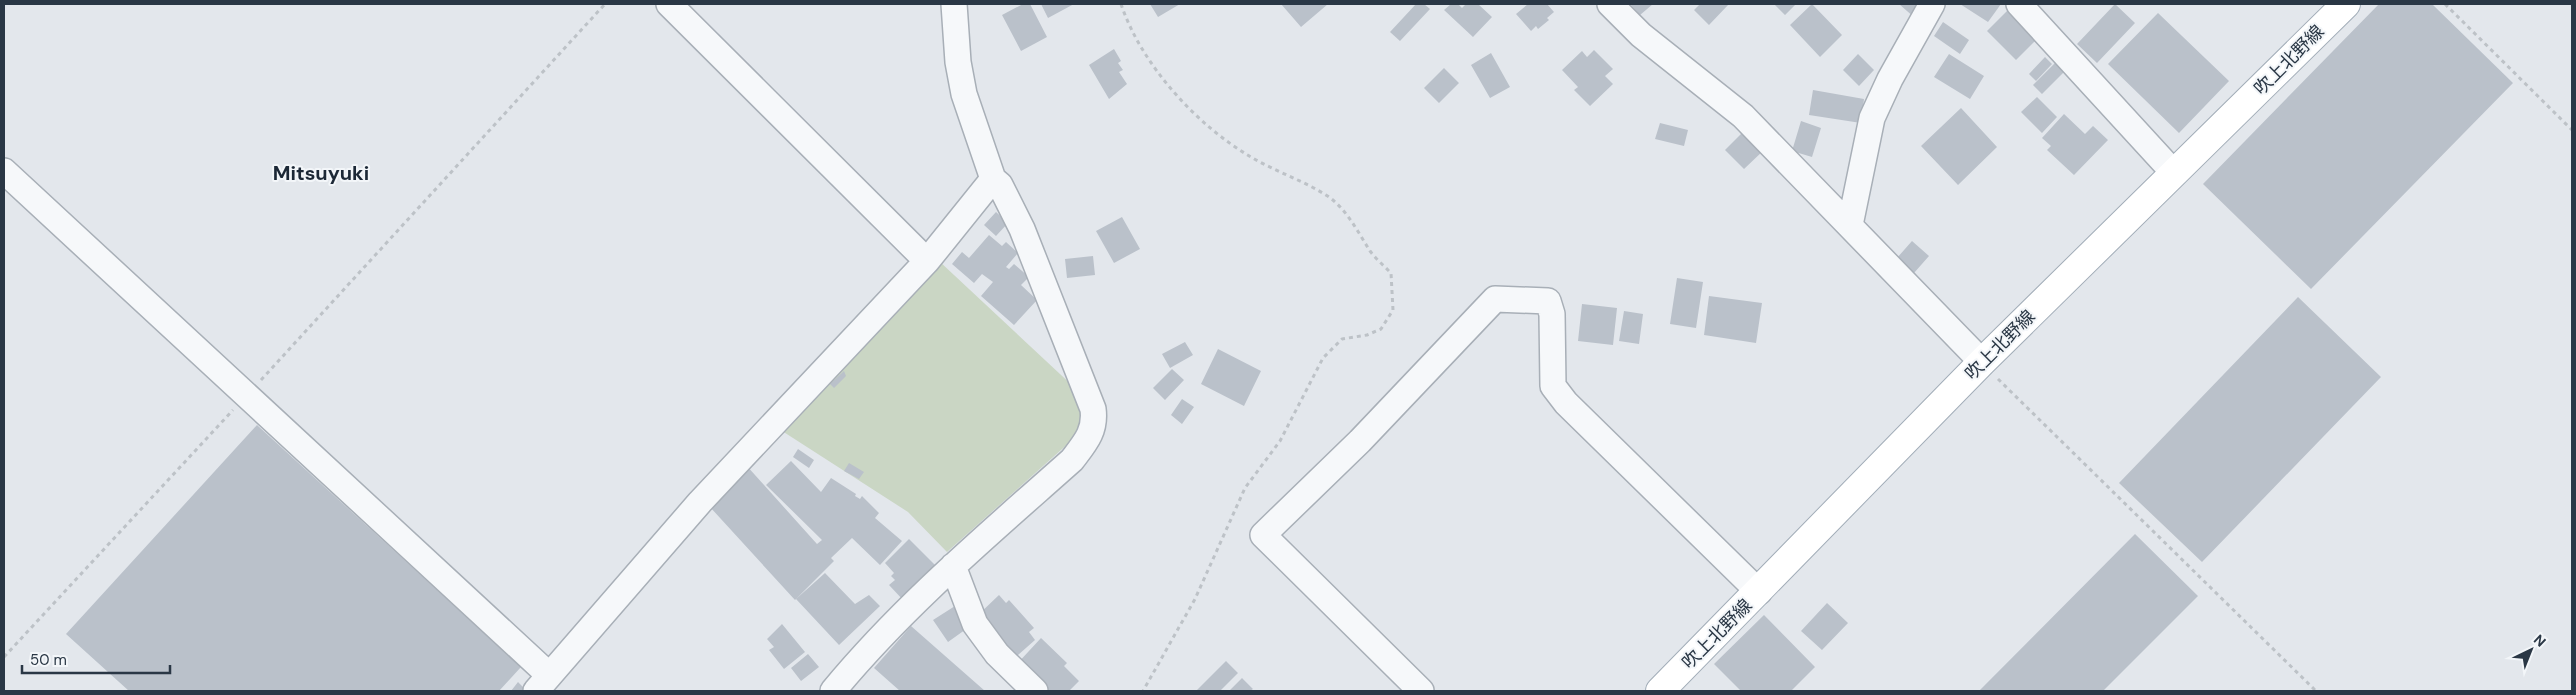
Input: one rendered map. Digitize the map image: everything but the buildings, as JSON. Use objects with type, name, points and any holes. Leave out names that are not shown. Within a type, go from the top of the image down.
[{"type":"main road","name":"吹上北野線","points":[[1660,691],[1759,592],[1982,362],[2346,4]]},
{"type":"street","points":[[669,4],[927,260]]},
{"type":"street","points":[[833,691],[875,644],[953,566],[1072,460],[1088,440],[1094,424],[1092,409],[1022,229],[1000,185],[993,179],[964,94],[958,62],[954,4]]},
{"type":"street","points":[[1610,4],[1641,35],[1743,116],[1982,362]]},
{"type":"street","points":[[1850,225],[1872,118],[1890,79],[1932,4]]},
{"type":"street","points":[[2019,4],[2174,173]]},
{"type":"street","points":[[4,171],[246,396],[542,683],[700,502],[927,260],[993,179]]},
{"type":"street","points":[[1421,691],[1263,535],[1360,441],[1495,299],[1548,302],[1552,314],[1553,386],[1566,404],[1759,592]]},
{"type":"street","points":[[953,566],[975,624],[997,654],[1035,691]]},
{"type":"path","points":[[4,657],[605,4]]},
{"type":"path","points":[[1120,4],[1130,30],[1164,80],[1199,118],[1250,157],[1329,197],[1350,219],[1372,253],[1391,273],[1394,310],[1381,329],[1367,335],[1342,339],[1323,358],[1280,441],[1245,488],[1195,599],[1143,691]]},
{"type":"path","points":[[2445,4],[2572,130]]},
{"type":"path","points":[[1982,362],[2316,691]]},
{"type":"green space","points":[[939,261],[1075,388],[1083,415],[1083,421],[1071,441],[947,552],[908,512],[779,429]]},
{"type":"district","name":"Mitsuyuki","points":[[321,173]]}]
